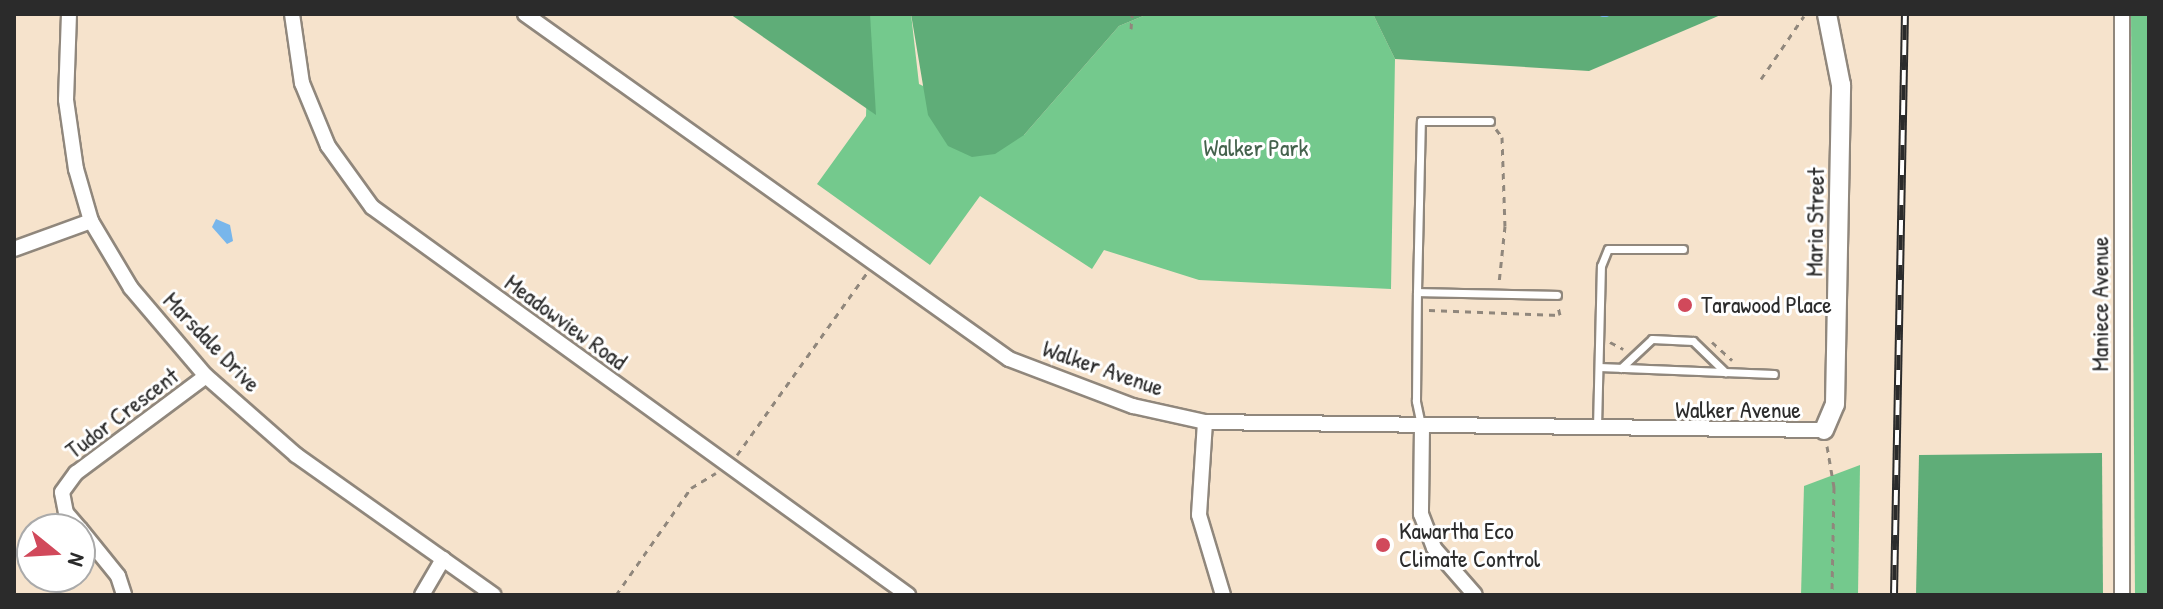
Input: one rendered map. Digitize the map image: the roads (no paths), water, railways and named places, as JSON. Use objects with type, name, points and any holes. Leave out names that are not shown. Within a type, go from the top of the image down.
[{"type":"street","name":"Marsdale Drive","points":[[69,14],[66,100],[91,221],[131,288],[206,376],[296,455],[494,595]]},
{"type":"street","name":"Meadowview Road","points":[[292,14],[307,96],[328,146],[372,207],[908,595]]},
{"type":"street","name":"Walker Avenue","points":[[525,14],[1009,359],[1133,406],[1205,422],[1597,431],[1824,430]]},
{"type":"street","name":"Maria Street","points":[[1824,430],[1835,404],[1841,85],[1827,14]]},
{"type":"street","name":"Maniece Avenue","points":[[2122,14],[2122,595]]},
{"type":"street","points":[[14,249],[91,221]]},
{"type":"street","name":"Tudor Crescent","points":[[66,513],[62,492],[76,473],[206,376]]},
{"type":"street","points":[[1205,422],[1199,515],[1223,595]]},
{"type":"street","points":[[1422,427],[1421,514],[1434,548],[1475,595]]},
{"type":"street","name":"Tudor Crescent","points":[[96,549],[118,576],[124,595]]},
{"type":"street","points":[[422,595],[443,559]]},
{"type":"lane","points":[[1422,427],[1416,401],[1421,121],[1490,121]]},
{"type":"lane","points":[[1597,431],[1601,266],[1608,249],[1683,249]]},
{"type":"lane","points":[[1417,292],[1557,295]]},
{"type":"lane","points":[[1621,368],[1652,339],[1693,341],[1728,372]]},
{"type":"lane","points":[[1599,367],[1774,374]]},
{"type":"water","points":[[216,219],[230,225],[233,241],[227,244],[212,227]]},
{"type":"railway","points":[[1894,595],[1905,14]]},
{"type":"place","name":"Tarawood Place","points":[[1685,305]]},
{"type":"place","name":"Kawartha Eco Climate Control","points":[[1383,545]]},
{"type":"park label","name":"Walker Park","points":[[1256,148]]}]
